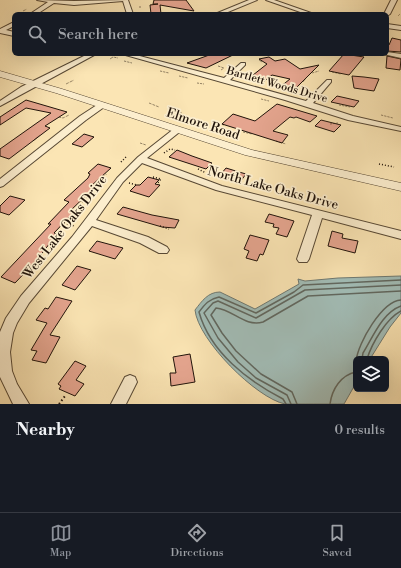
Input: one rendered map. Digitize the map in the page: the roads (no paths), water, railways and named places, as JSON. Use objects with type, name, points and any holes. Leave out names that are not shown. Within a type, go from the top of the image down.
[{"type":"street","points":[[40,0],[84,3],[124,0],[129,12]]},
{"type":"street","points":[[223,12],[254,0]]},
{"type":"street","points":[[269,0],[305,12]]},
{"type":"street","points":[[388,12],[394,0]]},
{"type":"street","points":[[36,12],[53,1]]},
{"type":"street","points":[[0,31],[12,25]]},
{"type":"street","points":[[389,26],[401,28]]},
{"type":"street","points":[[0,31],[12,34]]},
{"type":"street","points":[[389,54],[401,56]]},
{"type":"street","points":[[0,104],[34,83],[89,56]]},
{"type":"street","points":[[144,59],[149,56]]},
{"type":"street","name":"Bartlett Woods Drive","points":[[125,57],[144,59],[308,104],[351,118],[401,128]]},
{"type":"street","points":[[225,81],[243,64]]},
{"type":"street","name":"Elmore Road","points":[[0,74],[34,83],[260,156],[401,188]]},
{"type":"street","points":[[308,104],[329,81]]},
{"type":"street","points":[[0,184],[83,118],[103,105]]},
{"type":"street","name":"West Lake Oaks Drive","points":[[22,404],[8,383],[2,361],[4,343],[10,324],[26,300],[90,222],[120,180],[141,159],[178,130]]},
{"type":"street","name":"North Lake Oaks Drive","points":[[141,159],[219,188],[401,235]]},
{"type":"street","points":[[303,259],[318,214]]},
{"type":"street","points":[[90,222],[144,240],[163,250]]},
{"type":"street","points":[[118,404],[130,382]]},
{"type":"water","points":[[401,276],[401,313],[390,327],[372,356],[353,356],[353,388],[344,404],[285,404],[259,391],[230,366],[217,351],[206,336],[195,310],[209,295],[216,292],[220,292],[255,309],[299,284],[298,279],[305,281],[338,278]]}]
